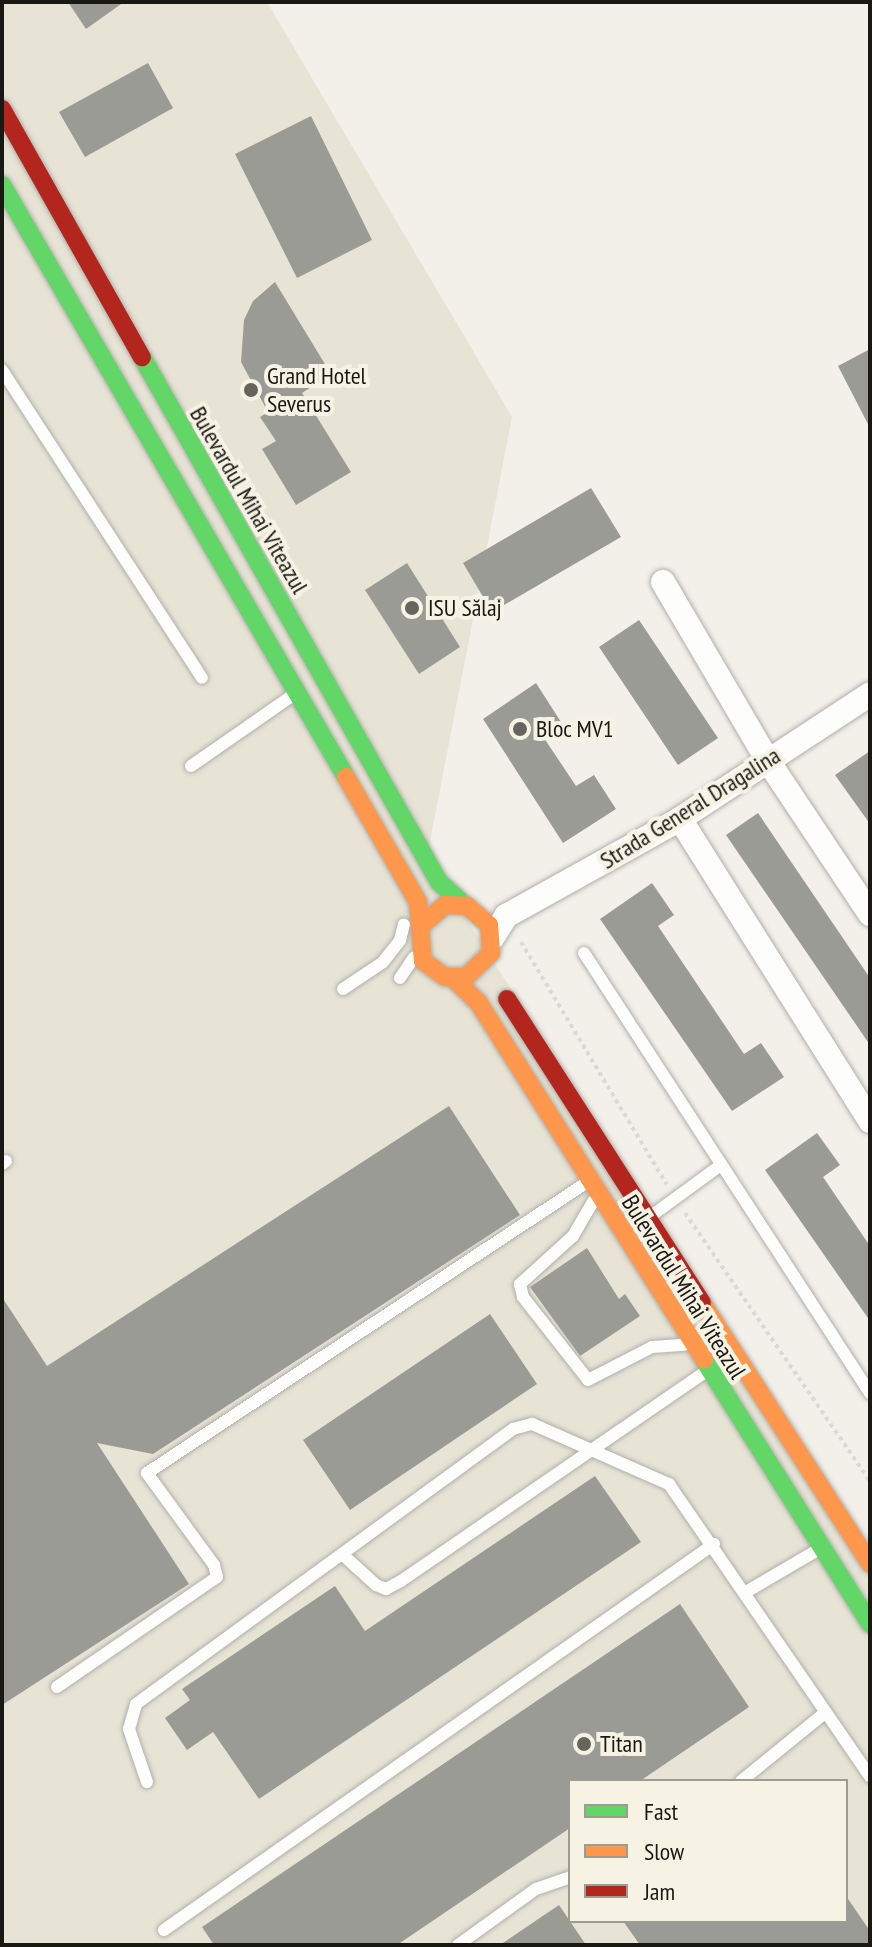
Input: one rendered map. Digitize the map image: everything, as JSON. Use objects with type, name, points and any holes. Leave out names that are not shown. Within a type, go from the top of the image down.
[{"type":"main road","name":"Bulevardul Mihai Viteazul","points":[[2,109],[439,882],[474,910],[492,945],[503,991],[732,1354],[870,1564]]},
{"type":"main road","name":"Bulevardul Mihai Viteazul","points":[[2,185],[418,902],[423,961],[478,1002],[870,1624]]},
{"type":"main road","points":[[60,283],[89,267]]},
{"type":"main road","points":[[261,635],[289,619]]},
{"type":"main road","points":[[420,935],[445,905],[474,910]]},
{"type":"main road","points":[[445,976],[477,972],[492,945]]},
{"type":"street","points":[[663,582],[768,761],[870,914]]},
{"type":"street","name":"Strada General Dragalina","points":[[492,945],[506,916],[680,819],[870,694]]},
{"type":"street","points":[[680,819],[870,1121]]},
{"type":"street","points":[[474,910],[506,916]]},
{"type":"lane","points":[[2,370],[202,678]]},
{"type":"lane","points":[[191,766],[296,692]]},
{"type":"lane","points":[[387,879],[392,857]]},
{"type":"lane","points":[[343,989],[396,947],[404,926],[397,903]]},
{"type":"lane","points":[[420,935],[400,978],[445,976]]},
{"type":"lane","points":[[584,953],[870,1393]]},
{"type":"lane","points":[[648,1218],[721,1165]]},
{"type":"lane","points":[[592,1187],[573,1236],[520,1284],[523,1297],[588,1380],[652,1347],[694,1347]]},
{"type":"lane","points":[[57,1687],[217,1577],[214,1565],[147,1473],[592,1187]]},
{"type":"lane","points":[[342,1554],[386,1589],[597,1449],[732,1354]]},
{"type":"lane","points":[[147,1782],[129,1729],[136,1704],[513,1429],[532,1424],[597,1449],[669,1484],[714,1544],[870,1777]]},
{"type":"lane","points":[[746,1592],[849,1530]]},
{"type":"lane","points":[[164,1930],[714,1544]]},
{"type":"lane","points":[[743,1779],[826,1712]]},
{"type":"lane","points":[[458,1945],[536,1889],[568,1878]]},
{"type":"shaded area","points":[[2,2],[267,2],[512,417],[427,857],[870,1554],[870,1945],[2,1945]]},
{"type":"building","points":[[68,2],[124,2],[86,29]]},
{"type":"building","points":[[148,63],[173,108],[85,157],[59,112]]},
{"type":"building","points":[[311,116],[372,240],[297,278],[235,154]]},
{"type":"building","points":[[275,282],[331,374],[302,393],[351,472],[296,505],[262,449],[276,441],[260,417],[268,412],[241,362],[244,320],[253,301]]},
{"type":"building","points":[[870,349],[870,428],[838,366]]},
{"type":"building","points":[[591,488],[621,537],[492,612],[463,563]]},
{"type":"building","points":[[407,563],[460,647],[419,674],[365,590]]},
{"type":"building","points":[[639,620],[718,738],[678,765],[599,647]]},
{"type":"building","points":[[536,683],[561,722],[542,735],[576,786],[594,775],[616,809],[563,843],[483,719]]},
{"type":"building","points":[[870,751],[870,824],[835,775]]},
{"type":"building","points":[[758,813],[870,978],[870,1045],[726,835]]},
{"type":"building","points":[[652,883],[674,915],[658,926],[744,1054],[761,1043],[784,1077],[732,1111],[600,919]]},
{"type":"building","points":[[449,1106],[520,1215],[153,1454],[97,1443],[189,1584],[2,1705],[2,1297],[47,1366]]},
{"type":"building","points":[[817,1133],[840,1165],[823,1177],[870,1246],[870,1321],[765,1170]]},
{"type":"building","points":[[587,1248],[619,1299],[625,1294],[640,1316],[580,1356],[530,1287]]},
{"type":"building","points":[[490,1314],[537,1384],[350,1510],[303,1440]]},
{"type":"building","points":[[595,1476],[641,1542],[259,1799],[213,1732],[187,1750],[165,1718],[190,1700],[182,1689],[335,1586],[365,1631]]},
{"type":"building","name":"Titan","points":[[680,1604],[749,1707],[643,1779],[568,1779],[568,1829],[397,1945],[214,1945],[202,1927]]},
{"type":"building","points":[[848,1899],[870,1931],[870,1945],[640,1945],[624,1923],[848,1923]]},
{"type":"building","points":[[559,1905],[568,1923],[571,1923],[586,1945],[500,1945]]},
{"type":"traffic: fast","points":[[2,185],[346,777]]},
{"type":"traffic: fast","points":[[142,357],[439,882],[460,901]]},
{"type":"traffic: fast","points":[[704,1360],[870,1624]]},
{"type":"traffic: slow","points":[[346,777],[418,902],[423,961],[445,977],[466,977],[491,953],[489,925],[467,906],[445,905],[421,926]]},
{"type":"traffic: slow","points":[[454,979],[478,1002],[704,1360]]},
{"type":"traffic: slow","points":[[702,1303],[870,1564]]},
{"type":"traffic: jam","points":[[2,109],[142,357]]},
{"type":"traffic: jam","points":[[507,999],[702,1303]]},
{"type":"place","name":"Grand Hotel Severus","points":[[251,390]]},
{"type":"place","name":"ISU Sălaj","points":[[412,608]]},
{"type":"place","name":"Bloc MV1","points":[[520,729]]},
{"type":"place","name":"Titan","points":[[584,1744]]}]
